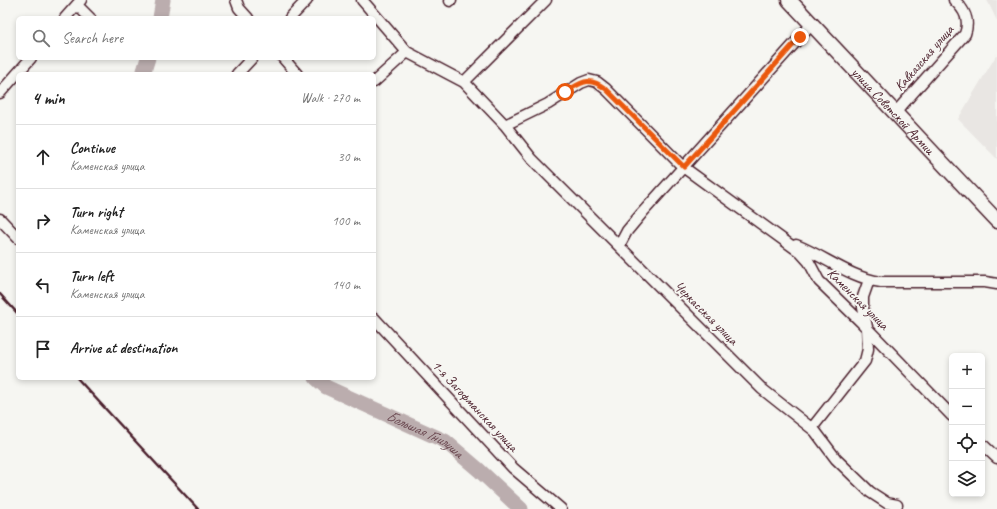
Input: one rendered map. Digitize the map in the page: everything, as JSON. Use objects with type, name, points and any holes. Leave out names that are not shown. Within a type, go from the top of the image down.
[{"type":"main road","name":"улица Советской Армии","points":[[789,0],[997,221]]},
{"type":"street","points":[[236,0],[239,8],[246,16]]},
{"type":"street","points":[[292,16],[307,0]]},
{"type":"street","points":[[362,0],[376,16]]},
{"type":"street","points":[[464,82],[546,0]]},
{"type":"street","name":"Кавказская улица","points":[[895,112],[965,34],[968,25],[964,9],[954,0]]},
{"type":"street","points":[[67,16],[79,2],[89,16]]},
{"type":"street","points":[[376,16],[407,52],[376,80]]},
{"type":"street","points":[[619,246],[627,231],[812,24]]},
{"type":"street","name":"Черкасская улица","points":[[407,52],[464,82],[505,125],[532,159],[762,389],[812,428],[836,459],[870,492],[887,503],[898,505]]},
{"type":"street","points":[[18,72],[28,60]]},
{"type":"street","points":[[239,72],[250,60]]},
{"type":"street","points":[[286,60],[295,72]]},
{"type":"street","points":[[0,93],[16,74]]},
{"type":"street","name":"Каменская улица","points":[[505,125],[548,104],[581,83],[589,80],[597,82],[606,89],[684,167],[788,242],[809,262],[818,281],[867,328],[949,413]]},
{"type":"street","points":[[0,219],[16,236]]},
{"type":"street","points":[[788,242],[814,252],[869,280],[881,282],[985,282],[997,284]]},
{"type":"street","points":[[812,428],[865,361],[868,349],[863,297],[869,280]]},
{"type":"street","name":"1-я Загофманская улица","points":[[376,320],[513,468],[560,509]]},
{"type":"street","points":[[985,447],[997,458]]},
{"type":"shaded area","points":[[987,0],[997,0],[997,21]]},
{"type":"shaded area","points":[[997,54],[997,159],[958,119]]},
{"type":"waterway","name":"Большая Гнилуша","points":[[160,16],[163,0]]},
{"type":"waterway","name":"Большая Гнилуша","points":[[144,72],[147,60]]},
{"type":"waterway","name":"Большая Гнилуша","points":[[318,380],[326,387],[445,441],[521,509]]},
{"type":"railway","points":[[0,294],[16,312]]},
{"type":"railway","points":[[79,380],[198,509]]},
{"type":"route","points":[[565,92],[589,80],[597,82],[606,89],[684,167],[800,37]]}]
